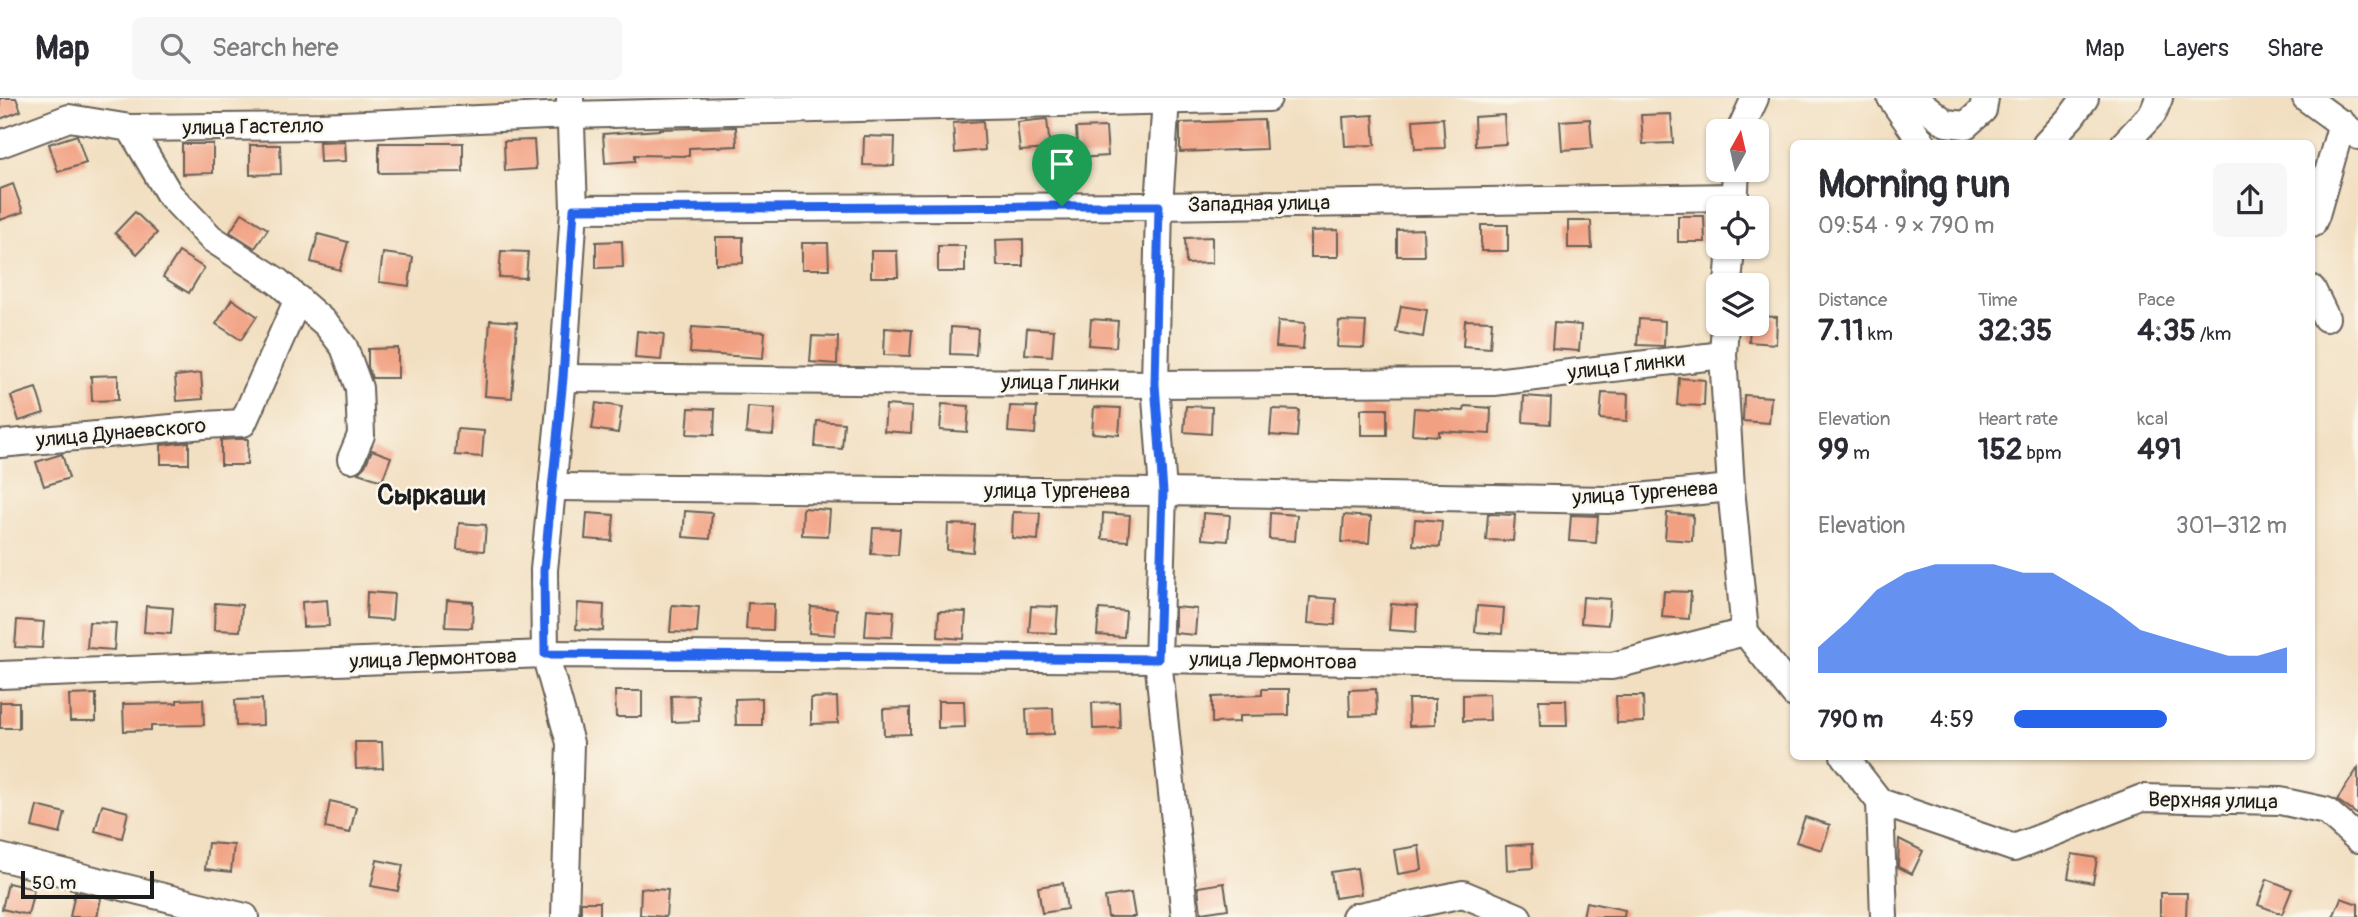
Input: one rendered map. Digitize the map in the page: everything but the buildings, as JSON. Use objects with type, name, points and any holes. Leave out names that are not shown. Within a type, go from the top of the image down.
[{"type":"street","name":"улица Гастелло","points":[[0,144],[69,118],[130,128],[320,127],[570,106],[1268,98]]},
{"type":"street","points":[[1745,119],[1755,98]]},
{"type":"street","points":[[1891,98],[1920,140]]},
{"type":"street","points":[[1913,98],[1946,122],[1966,125],[1983,110],[1985,98]]},
{"type":"street","points":[[2050,140],[2085,98]]},
{"type":"street","points":[[2128,140],[2153,113],[2159,98]]},
{"type":"street","points":[[2306,98],[2350,130],[2315,217]]},
{"type":"street","points":[[1166,100],[1159,206],[1155,384],[1163,492],[1158,659],[1185,917]]},
{"type":"street","points":[[565,917],[570,743],[545,654],[544,570],[563,378],[574,209],[570,106]]},
{"type":"street","points":[[130,128],[169,194],[212,238],[277,281],[298,299],[327,325],[344,348],[359,388],[361,435],[351,459]]},
{"type":"street","name":"Западная улица","points":[[574,209],[1706,203]]},
{"type":"street","points":[[2315,295],[2326,318]]},
{"type":"street","name":"улица Дунаевского","points":[[0,444],[204,425],[243,424],[298,299]]},
{"type":"street","points":[[1724,336],[1731,488],[1745,632],[1790,689]]},
{"type":"street","name":"улица Глинки","points":[[563,378],[1155,384],[1494,382],[1723,355]]},
{"type":"street","name":"улица Тургенева","points":[[552,487],[1163,492],[1607,500],[1731,488]]},
{"type":"street","name":"улица Лермонтова","points":[[0,676],[545,654],[1612,666],[1745,632]]},
{"type":"street","points":[[1847,760],[1880,802],[1884,917]]},
{"type":"street","name":"Верхняя улица","points":[[1880,802],[2014,848],[2142,798],[2280,801],[2326,811],[2358,839]]},
{"type":"street","points":[[0,857],[244,917]]},
{"type":"street","points":[[1355,917],[1463,894],[1518,917]]},
{"type":"district","name":"Сыркаши","points":[[431,495]]},
{"type":"route","points":[[1062,206],[1159,206],[1155,384],[1163,492],[1158,659],[545,654],[544,570],[563,378],[574,209],[1062,206]]}]
